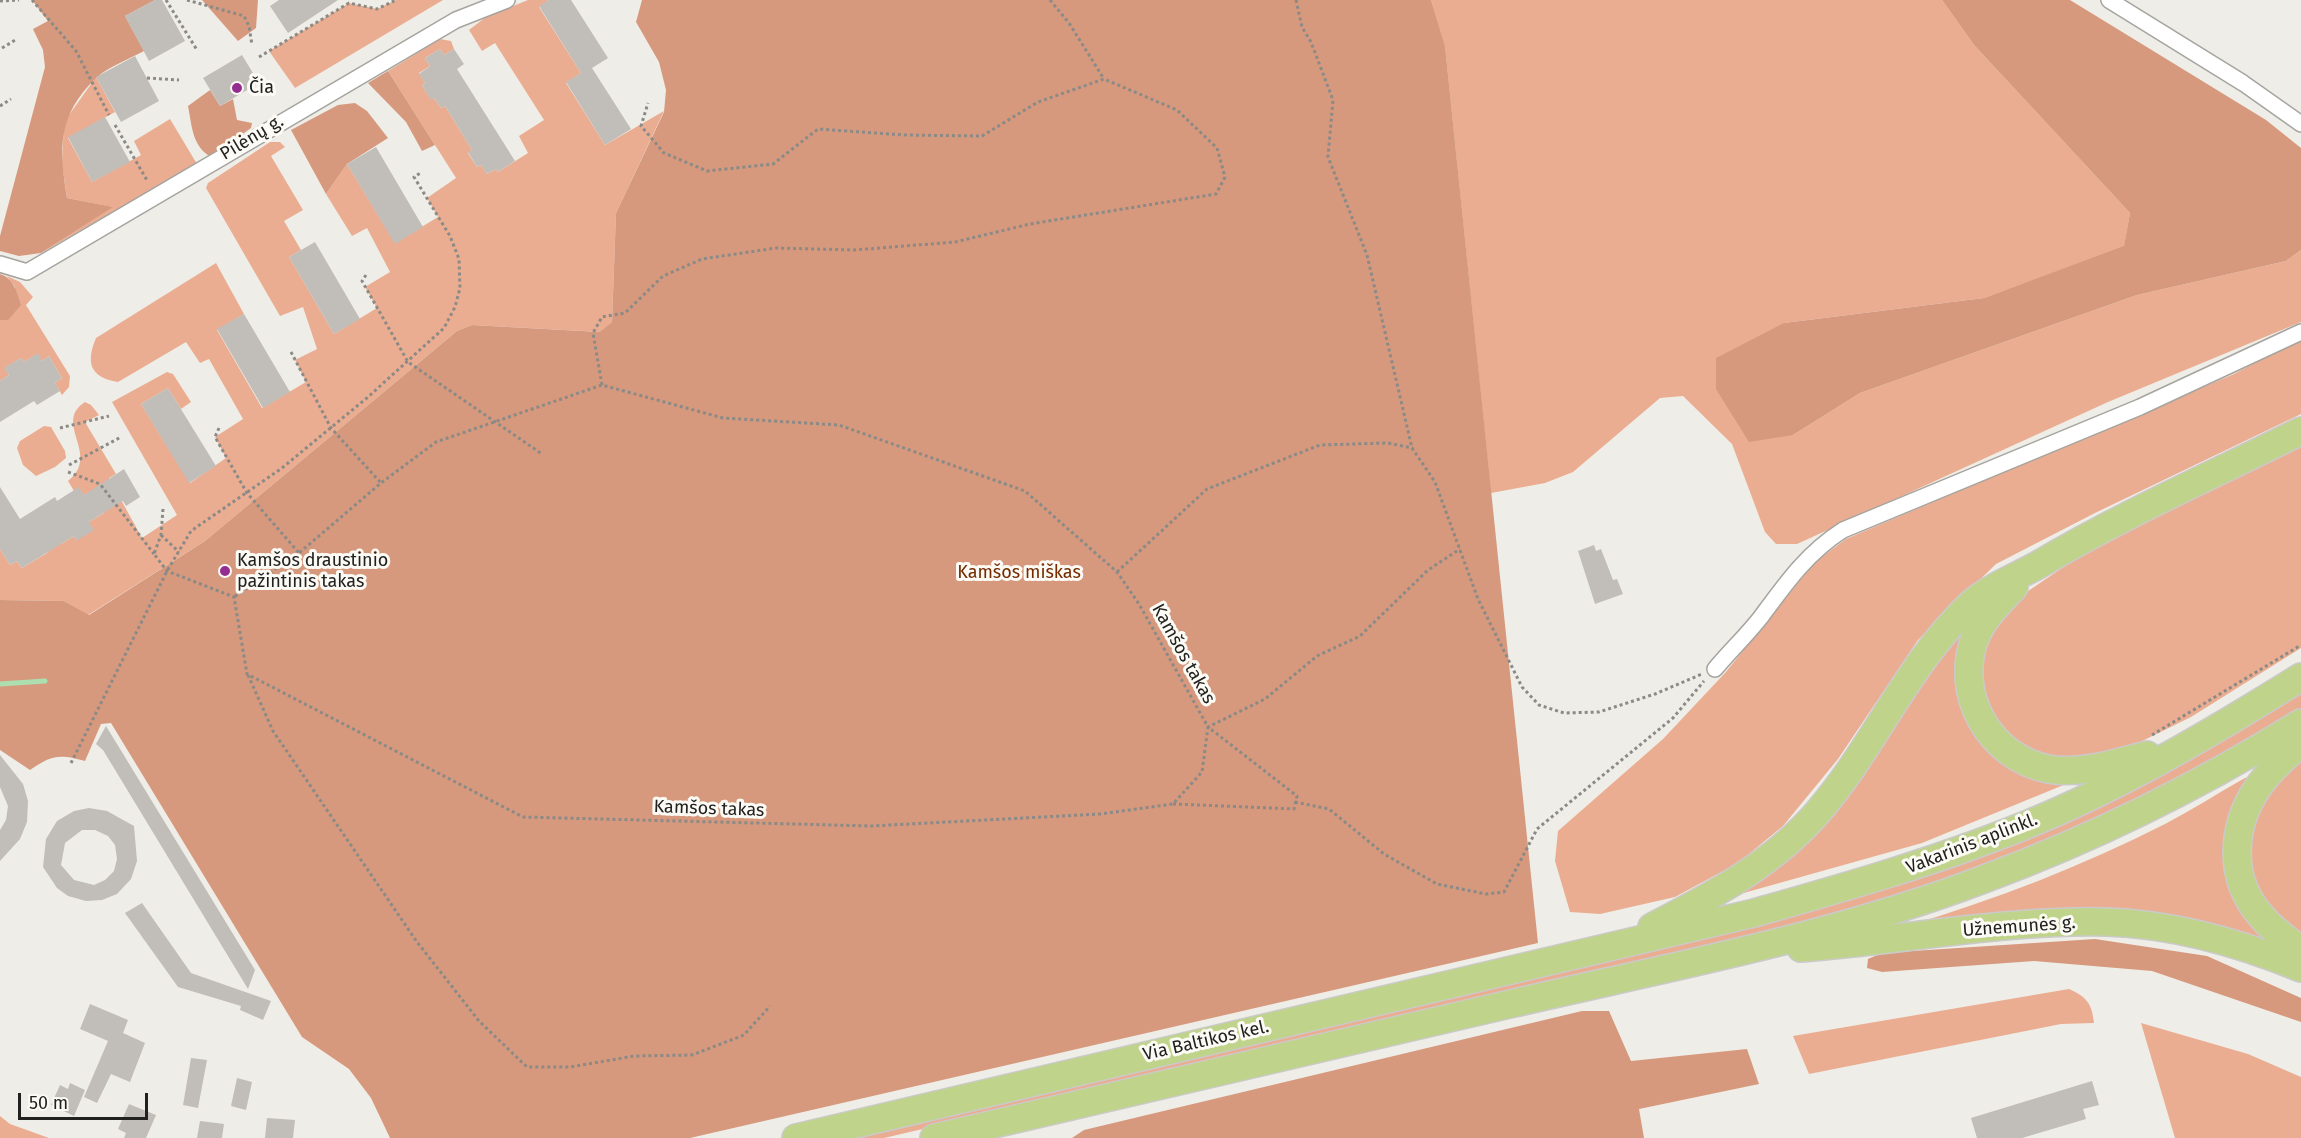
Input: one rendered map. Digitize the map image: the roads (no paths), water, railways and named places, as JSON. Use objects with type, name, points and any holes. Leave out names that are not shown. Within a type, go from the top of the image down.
[{"type":"highway","points":[[1616,946],[1719,892],[1778,851],[1818,811],[1839,784],[1921,660],[1947,628],[1974,601],[2074,544],[2301,431]]},
{"type":"highway","points":[[2031,568],[1993,609],[1976,636],[1969,659],[1969,682],[1975,710],[1992,738],[2017,757],[2046,768],[2071,771],[2095,769],[2190,744]]},
{"type":"highway","name":"Vakarinis aplinkl.","points":[[1616,946],[1754,913],[1934,860],[2026,825],[2095,794],[2190,744],[2301,677]]},
{"type":"highway","name":"Vakarinis aplinkl.","points":[[1622,978],[1731,953],[1841,924],[1983,880],[2132,817],[2250,754],[2301,723]]},
{"type":"highway","points":[[2301,742],[2265,777],[2251,798],[2240,823],[2236,849],[2237,870],[2245,892],[2261,917],[2301,950]]},
{"type":"highway","name":"Užnemunės g.","points":[[1731,953],[1859,944],[1989,927],[2108,922],[2160,927],[2212,938],[2301,968]]},
{"type":"highway","name":"Via Baltikos kel.","points":[[796,1138],[1616,946]]},
{"type":"highway","name":"Via Baltikos kel.","points":[[934,1138],[1622,978]]},
{"type":"street","name":"Pilėnų g.","points":[[0,264],[27,272],[456,20],[507,0]]},
{"type":"street","points":[[2109,0],[2243,83],[2301,124]]},
{"type":"street","points":[[1716,669],[1760,619],[1808,555],[1843,530],[2140,407],[2301,332]]},
{"type":"waterway","points":[[0,684],[45,681]]},
{"type":"place","name":"Čia","points":[[237,88]]},
{"type":"place","name":"Kamšos draustinio pažintinis takas","points":[[225,571]]},
{"type":"park label","name":"Kamšos miškas","points":[[1019,573]]}]
